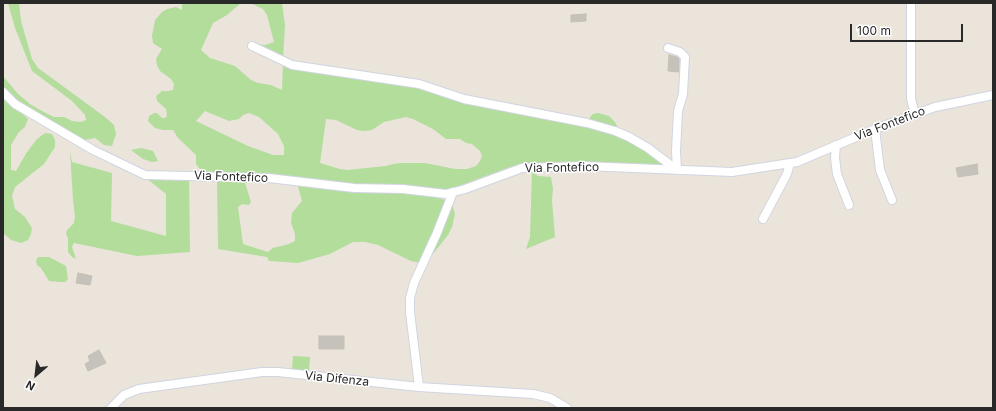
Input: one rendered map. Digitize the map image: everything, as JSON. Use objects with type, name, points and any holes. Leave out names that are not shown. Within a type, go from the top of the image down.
[{"type":"street","points":[[912,3],[911,99],[915,114]]},
{"type":"street","points":[[252,46],[292,65],[418,84],[464,99],[587,123],[616,131],[654,152],[677,170]]},
{"type":"street","points":[[668,48],[680,52],[685,57],[683,94],[678,111],[676,151],[677,170]]},
{"type":"street","name":"Via Fontefico","points":[[3,92],[15,104],[93,150],[145,175],[269,178],[354,188],[403,189],[446,194],[465,189],[522,168],[584,166],[732,172],[797,162],[875,129],[935,107],[993,94]]},
{"type":"street","points":[[875,129],[880,170],[892,200]]},
{"type":"street","points":[[836,145],[835,158],[837,174],[849,205]]},
{"type":"street","points":[[763,219],[787,174],[790,163]]},
{"type":"street","points":[[419,387],[410,312],[410,298],[414,283],[437,233],[453,192]]},
{"type":"street","name":"Via Difenza","points":[[111,408],[124,395],[139,389],[262,372],[278,372],[419,387],[533,394],[550,398],[567,408]]},
{"type":"green space","points":[[8,3],[19,3],[21,21],[32,59],[38,68],[114,125],[116,134],[112,146],[104,145],[95,138],[85,140],[72,137],[19,105],[3,88],[3,76],[18,94],[30,104],[42,111],[54,117],[64,117],[72,121],[81,122],[86,120],[85,115],[72,101],[32,71],[15,28]]},
{"type":"green space","points":[[182,3],[241,3],[227,15],[213,23],[201,50],[210,58],[235,66],[251,80],[258,83],[271,85],[282,90],[283,64],[396,83],[614,131],[650,151],[662,164],[661,167],[528,163],[510,167],[446,191],[348,186],[295,178],[232,173],[208,173],[199,168],[196,164],[196,155],[178,138],[173,130],[155,128],[148,121],[149,116],[154,113],[157,113],[162,118],[167,116],[166,109],[157,101],[156,96],[162,91],[173,90],[174,84],[171,79],[160,71],[157,65],[156,59],[162,49],[153,43],[152,36],[155,20],[167,9],[176,7],[182,10]],"holes":[[[205,111],[229,121],[239,119],[243,115],[249,113],[259,117],[278,134],[284,146],[284,155],[273,155],[248,146],[196,121]],[[406,117],[433,129],[446,139],[460,139],[466,143],[472,144],[480,151],[482,156],[480,161],[476,166],[467,169],[455,169],[425,163],[401,163],[347,170],[320,163],[326,119],[336,120],[357,130],[365,131],[372,130],[384,122]]]},
{"type":"green space","points":[[250,3],[282,3],[285,25],[283,59],[256,44],[265,45],[274,42],[267,15],[263,9]]},
{"type":"green space","points":[[3,96],[28,119],[25,127],[19,132],[11,145],[11,170],[16,171],[27,152],[37,139],[45,133],[52,134],[55,140],[55,147],[44,164],[15,187],[12,196],[15,209],[25,217],[32,228],[28,240],[21,243],[11,240],[3,233]]},
{"type":"green space","points":[[598,113],[609,116],[618,128],[590,121],[590,117],[593,114]]},
{"type":"green space","points":[[141,148],[153,151],[158,161],[152,162],[143,159],[131,150]]},
{"type":"green space","points":[[70,151],[72,162],[112,173],[111,221],[166,236],[166,194],[146,178],[189,177],[190,252],[137,256],[74,243],[72,247],[76,259],[72,257],[68,252],[68,238],[66,234],[67,230],[74,223],[75,217]]},
{"type":"green space","points":[[532,171],[538,176],[551,177],[555,237],[526,249],[530,237]]},
{"type":"green space","points":[[217,178],[267,180],[262,182],[245,183],[251,202],[249,205],[242,204],[238,207],[243,244],[268,252],[273,248],[295,241],[295,234],[291,223],[292,213],[302,201],[297,183],[351,190],[431,196],[445,200],[452,204],[455,214],[452,227],[448,235],[425,264],[411,261],[378,245],[365,242],[353,242],[330,254],[298,263],[269,261],[267,257],[218,249]]},
{"type":"green space","points":[[38,257],[49,257],[66,266],[68,279],[65,282],[49,281],[41,268],[37,265],[36,261]]},
{"type":"green space","points":[[293,356],[310,357],[309,371],[292,369]]},
{"type":"building","points":[[586,14],[586,21],[571,22],[571,15]]},
{"type":"building","points":[[669,55],[679,59],[679,72],[668,71]]},
{"type":"building","points":[[977,164],[978,174],[958,177],[956,168]]},
{"type":"building","points":[[78,273],[92,276],[90,285],[76,283]]},
{"type":"building","points":[[319,336],[344,336],[344,349],[319,349]]},
{"type":"building","points":[[99,350],[106,363],[88,371],[85,364],[90,361],[88,356]]}]
